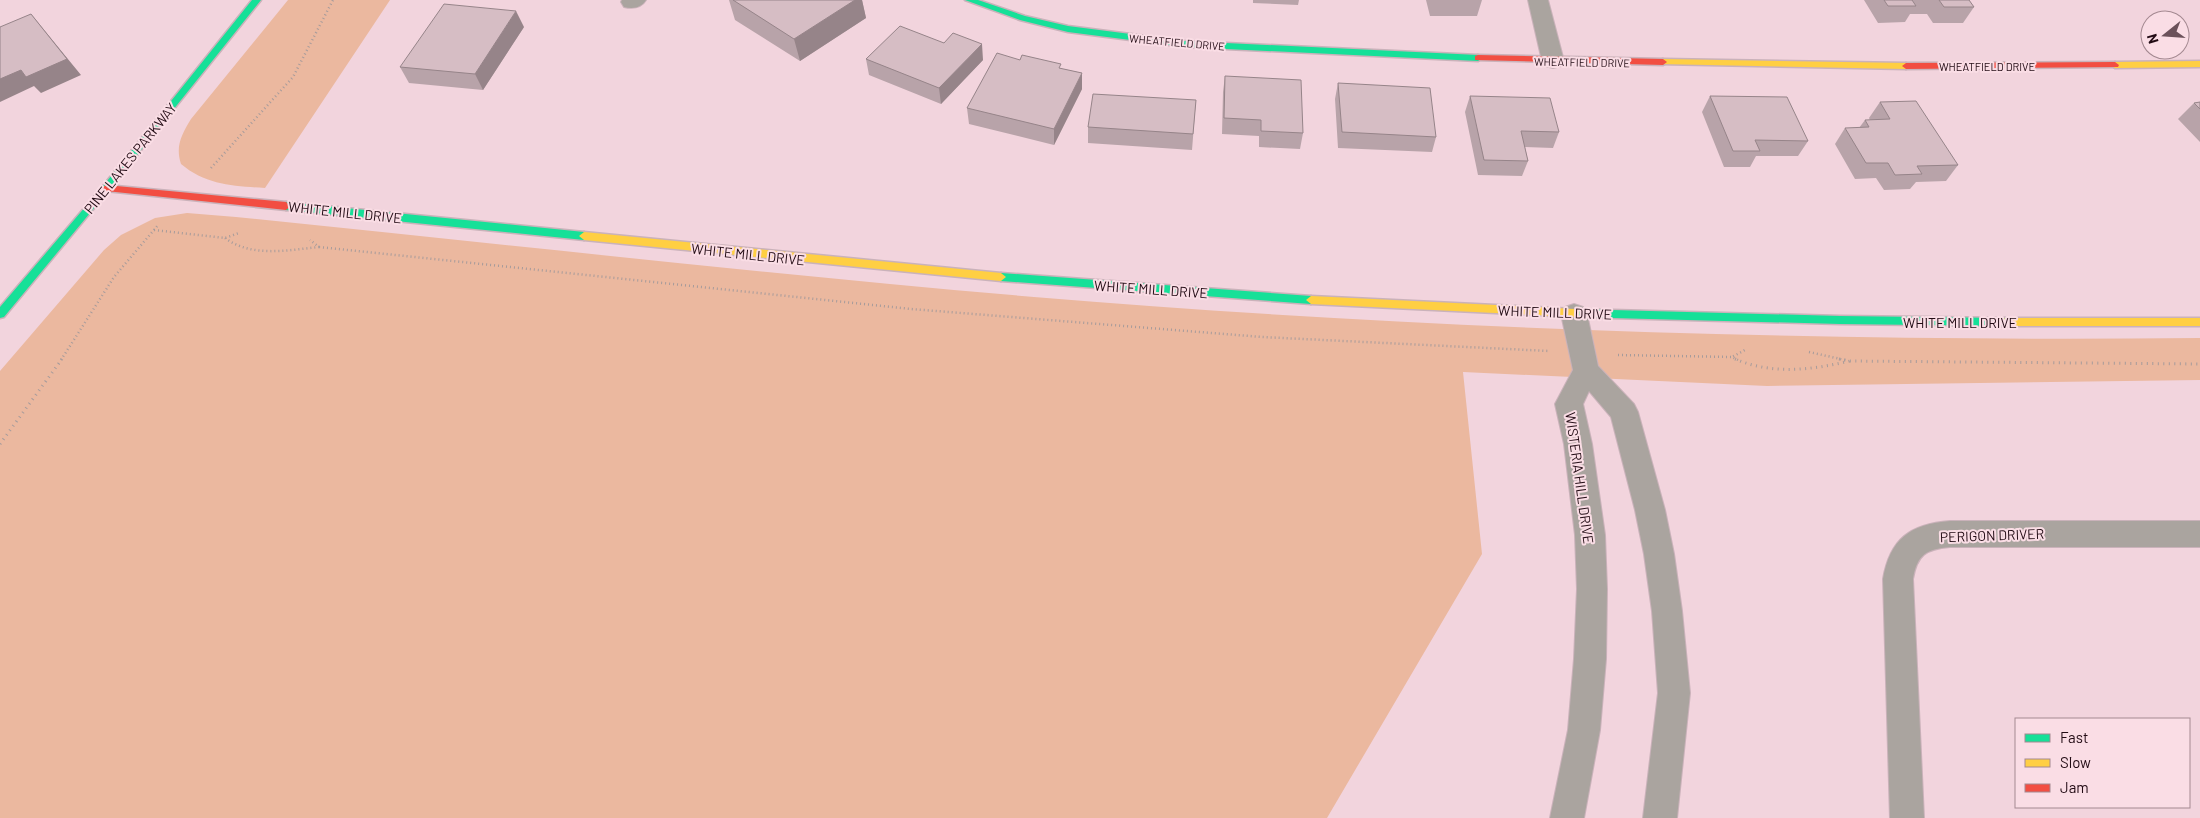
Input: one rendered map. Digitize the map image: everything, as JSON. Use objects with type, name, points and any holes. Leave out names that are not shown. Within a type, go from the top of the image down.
[{"type":"street","name":"PINE LAKES PARKWAY","points":[[0,314],[106,188],[257,0]]},
{"type":"street","name":"WHEATFIELD DRIVE","points":[[972,0],[1022,18],[1068,29],[1148,41],[1195,45],[1554,61],[1934,66],[2200,64]]},
{"type":"street","points":[[1538,0],[1554,61]]},
{"type":"street","name":"WHITE MILL DRIVE","points":[[106,188],[884,268],[1239,296],[1574,314],[1923,322],[2200,322]]},
{"type":"street","points":[[1574,314],[1586,370],[1624,412],[1650,510],[1659,554],[1669,628],[1674,693],[1660,818]]},
{"type":"street","name":"WISTERIA HILL DRIVE","points":[[1567,818],[1584,730],[1590,659],[1592,589],[1590,535],[1578,444],[1569,404],[1586,370]]},
{"type":"street","name":"PERIGON DRIVER","points":[[1906,818],[1898,601],[1901,561],[1915,543],[1937,535],[1950,534],[2200,534]]},
{"type":"path","points":[[206,173],[293,77],[333,0]]},
{"type":"path","points":[[0,444],[56,369],[87,317],[114,278],[163,220]]},
{"type":"path","points":[[153,230],[226,238],[236,233],[245,232]]},
{"type":"path","points":[[306,237],[320,247]]},
{"type":"path","points":[[226,238],[231,244],[253,250],[278,251],[320,247],[921,310],[1262,337],[1528,350]]},
{"type":"path","points":[[1732,357],[1746,349]]},
{"type":"path","points":[[1806,351],[1850,361],[2200,364]]},
{"type":"path","points":[[1640,356],[1732,357],[1746,365],[1793,370],[1823,368],[1850,361]]},
{"type":"shaded area","points":[[288,0],[390,0],[265,188],[220,183],[190,171],[181,164],[179,146],[180,140],[191,119]]},
{"type":"shaded area","points":[[187,213],[734,269],[1034,297],[1179,308],[1470,325],[1616,331],[1908,338],[2200,338],[2200,380],[1767,386],[1463,372],[1482,554],[1327,818],[0,818],[0,371],[104,250],[121,235],[155,218]]},
{"type":"building","points":[[733,0],[855,0],[794,39]]},
{"type":"building","points":[[1884,0],[1912,0],[1916,6],[1888,6]]},
{"type":"building","points":[[1939,0],[1969,0],[1974,7],[1944,7]]},
{"type":"building","points":[[444,4],[516,11],[475,74],[400,67]]},
{"type":"building","points":[[31,14],[67,59],[26,77],[21,70],[0,79],[0,27]]},
{"type":"building","points":[[900,26],[944,43],[953,33],[982,44],[939,88],[866,59]]},
{"type":"building","points":[[997,53],[1020,60],[1022,55],[1061,64],[1059,68],[1082,73],[1054,129],[967,108]]},
{"type":"building","points":[[1225,76],[1301,80],[1303,133],[1261,131],[1261,120],[1224,118]]},
{"type":"building","points":[[1338,83],[1430,88],[1436,137],[1342,132]]},
{"type":"building","points":[[1093,94],[1196,100],[1193,134],[1088,127]]},
{"type":"building","points":[[1470,96],[1550,98],[1559,132],[1521,131],[1528,161],[1484,160]]},
{"type":"building","points":[[1710,96],[1787,97],[1808,141],[1755,140],[1760,151],[1733,151]]},
{"type":"building","points":[[1916,101],[1958,165],[1917,166],[1922,174],[1895,175],[1888,163],[1866,163],[1845,128],[1869,127],[1865,120],[1890,119],[1880,102]]},
{"type":"building","points":[[2200,102],[2200,109],[2194,103]]},
{"type":"traffic: fast","points":[[0,314],[106,188],[257,0]]},
{"type":"traffic: fast","points":[[969,0],[1023,18],[1068,29],[1185,44],[1478,58]]},
{"type":"traffic: fast","points":[[286,206],[584,236]]},
{"type":"traffic: fast","points":[[1001,277],[1311,300]]},
{"type":"traffic: fast","points":[[1575,313],[2005,322]]},
{"type":"traffic: slow","points":[[1663,62],[1906,66]]},
{"type":"traffic: slow","points":[[2115,65],[2200,64]]},
{"type":"traffic: slow","points":[[584,236],[1001,277]]},
{"type":"traffic: slow","points":[[1311,300],[1575,313]]},
{"type":"traffic: slow","points":[[2005,322],[2200,322]]},
{"type":"traffic: jam","points":[[1478,58],[1663,62]]},
{"type":"traffic: jam","points":[[1906,66],[2115,65]]},
{"type":"traffic: jam","points":[[106,188],[286,206]]}]
